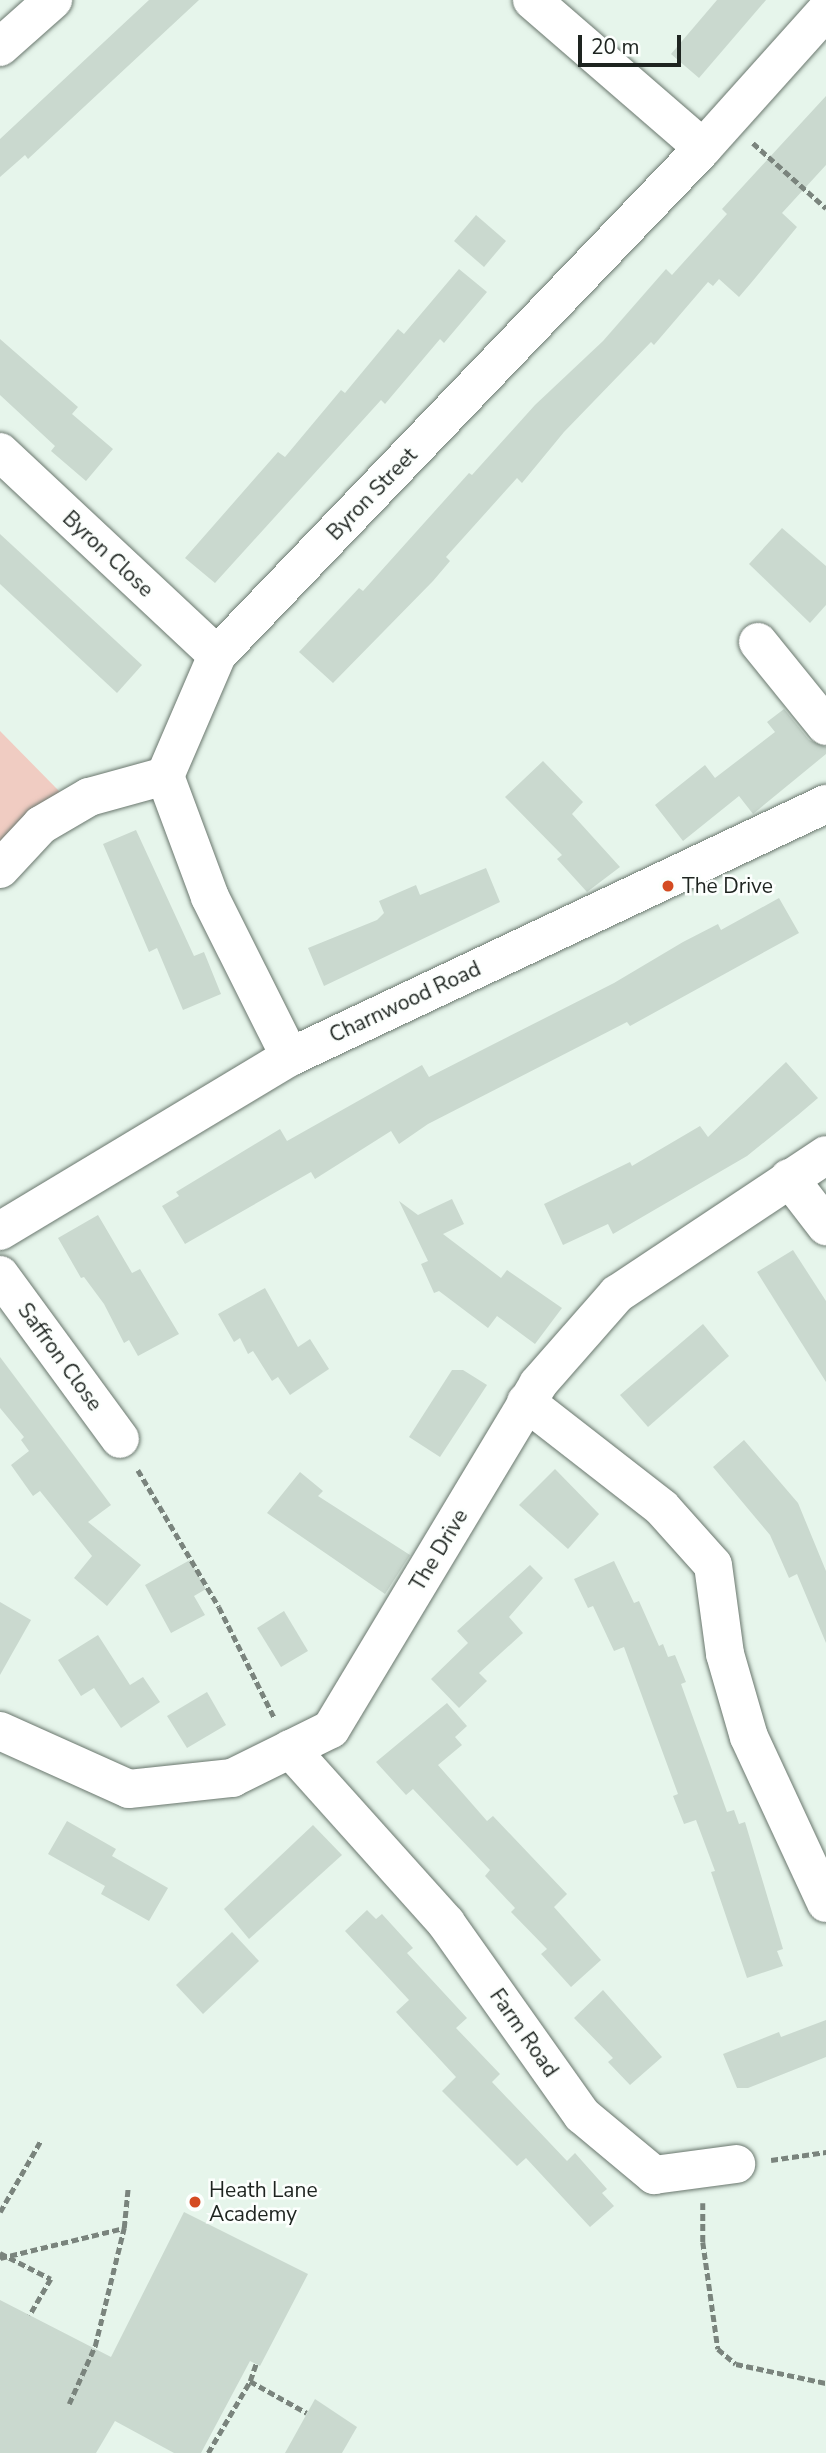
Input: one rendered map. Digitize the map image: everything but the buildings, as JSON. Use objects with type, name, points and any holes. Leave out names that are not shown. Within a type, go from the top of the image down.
[{"type":"street","points":[[0,47],[53,0]]},
{"type":"street","points":[[532,0],[716,134]]},
{"type":"street","name":"Byron Street","points":[[165,776],[217,655],[716,134],[826,10]]},
{"type":"street","name":"Byron Close","points":[[0,452],[217,655]]},
{"type":"street","points":[[758,642],[826,726]]},
{"type":"street","points":[[0,869],[40,825],[89,797],[165,776],[210,897],[290,1057]]},
{"type":"street","name":"Charnwood Road","points":[[0,1231],[290,1057],[826,804]]},
{"type":"street","name":"The Drive","points":[[0,1731],[129,1789],[232,1778],[331,1729],[526,1402],[617,1294],[826,1155]]},
{"type":"street","points":[[789,1178],[826,1226]]},
{"type":"street","name":"Saffron Close","points":[[0,1275],[120,1439]]},
{"type":"street","points":[[526,1402],[662,1508],[713,1565],[725,1654],[748,1737],[826,1903]]},
{"type":"street","name":"Farm Road","points":[[290,1749],[446,1923],[582,2115],[654,2175],[719,2168]]},
{"type":"path","points":[[716,134],[826,208]]},
{"type":"path","points":[[120,1439],[219,1607],[290,1749]]},
{"type":"path","points":[[0,2212],[41,2140]]},
{"type":"path","points":[[826,2152],[719,2168],[703,2242],[718,2349],[736,2364],[826,2383]]},
{"type":"path","points":[[69,2404],[95,2346],[124,2228],[128,2187]]},
{"type":"path","points":[[0,2255],[9,2256],[124,2228]]},
{"type":"path","points":[[9,2256],[51,2279],[30,2315]]},
{"type":"path","points":[[208,2453],[250,2381],[256,2364]]},
{"type":"path","points":[[250,2381],[307,2413]]},
{"type":"shaded area","points":[[0,731],[60,792],[0,853]]},
{"type":"place","name":"The Drive","points":[[668,886]]},
{"type":"place","name":"Heath Lane Academy","points":[[195,2202]]}]
